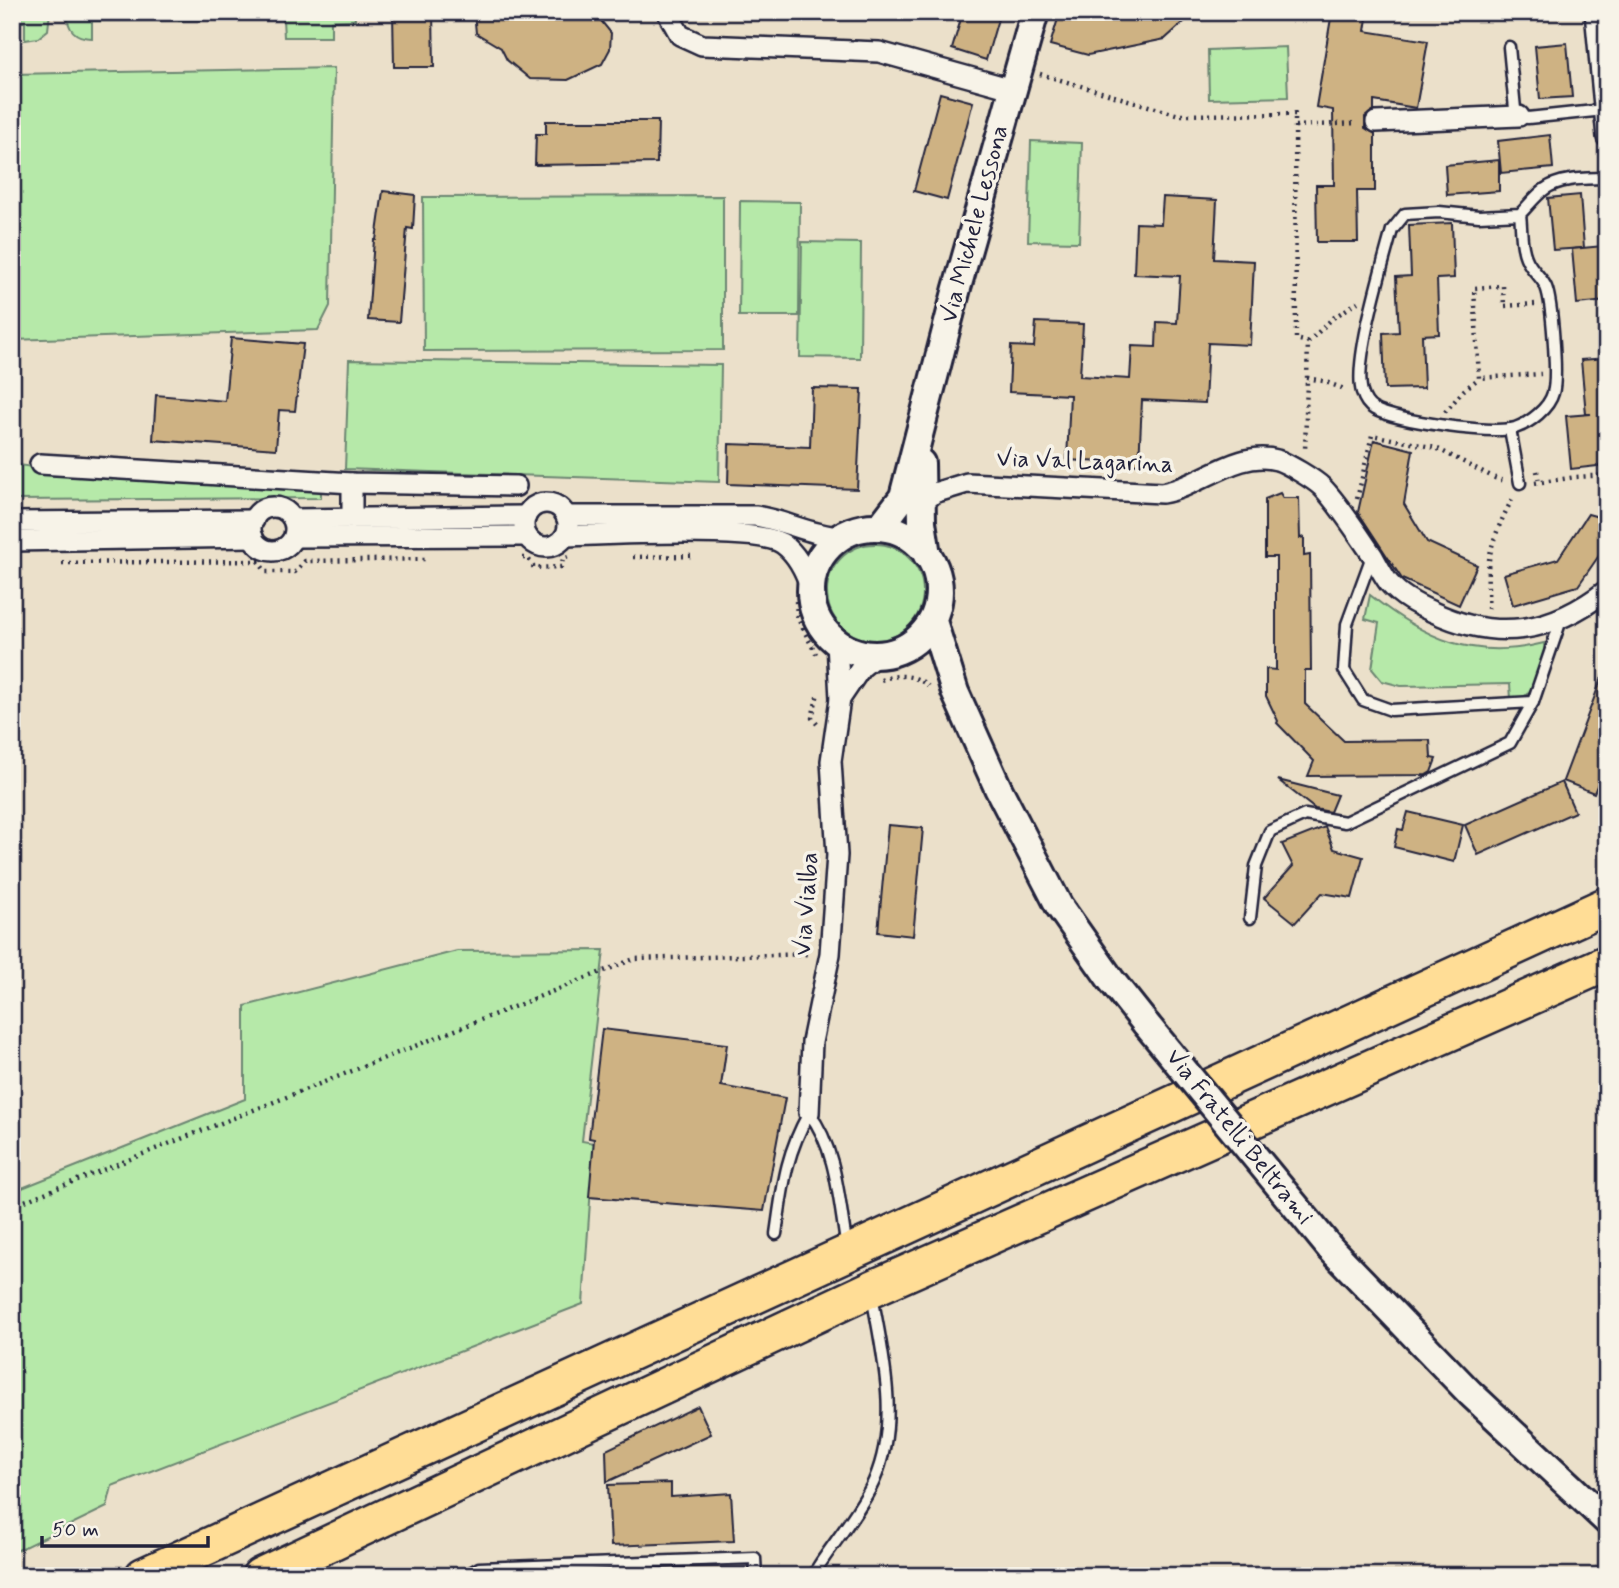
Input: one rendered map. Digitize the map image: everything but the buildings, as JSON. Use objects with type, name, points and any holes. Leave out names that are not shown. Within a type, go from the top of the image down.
[{"type":"highway","points":[[143,1576],[1607,905]]},
{"type":"highway","points":[[260,1576],[871,1289],[1607,963]]},
{"type":"street","points":[[667,12],[680,34],[702,45],[879,52],[1012,89]]},
{"type":"street","name":"Via Michele Lessona","points":[[880,527],[901,501],[1035,12]]},
{"type":"street","points":[[1595,12],[1607,136]]},
{"type":"street","points":[[1376,122],[1519,116]]},
{"type":"street","name":"Via Michele Lessona","points":[[919,437],[926,555]]},
{"type":"street","name":"Via Val Lagarina","points":[[922,504],[934,493],[967,483],[1162,493],[1181,489],[1252,458],[1279,460],[1322,486],[1390,584],[1410,602],[1447,619],[1485,630],[1526,628],[1561,620],[1607,590]]},
{"type":"street","points":[[40,464],[352,483],[516,486]]},
{"type":"street","points":[[352,483],[352,518]]},
{"type":"street","points":[[545,503],[558,507],[565,526],[557,544],[546,546],[535,544],[526,526],[532,508],[545,503]]},
{"type":"street","points":[[273,508],[286,512],[293,528],[284,548],[270,551],[257,544],[253,529],[260,513],[273,508]]},
{"type":"street","points":[[565,526],[755,516],[773,519],[822,536],[840,537]]},
{"type":"street","points":[[293,528],[352,518],[526,526]]},
{"type":"street","points":[[12,522],[253,529]]},
{"type":"street","points":[[293,528],[526,526]]},
{"type":"street","points":[[565,526],[754,536],[783,544],[806,573],[803,593],[823,628],[837,642],[855,652],[888,652],[917,639],[933,621],[938,601],[938,582],[932,561],[919,544],[901,533],[880,527],[860,529],[840,537],[824,551],[803,593]]},
{"type":"street","points":[[12,541],[253,529]]},
{"type":"street","name":"Via Fratelli Beltrami","points":[[933,621],[944,692]]},
{"type":"street","name":"Via Vialba","points":[[809,1113],[811,1042],[830,954],[837,855],[831,761],[840,699],[837,642]]},
{"type":"street","name":"Via Fratelli Beltrami","points":[[888,652],[918,656],[928,662],[1059,906],[1111,980],[1330,1248],[1470,1393],[1607,1521]]},
{"type":"street","name":"Via Vialba","points":[[840,699],[861,668],[888,652]]},
{"type":"lane","points":[[1509,47],[1514,109],[1519,116],[1528,118],[1604,110]]},
{"type":"lane","points":[[1520,214],[1525,258],[1546,287],[1549,303],[1555,373],[1553,392],[1545,408],[1524,424],[1510,429],[1489,430],[1379,412],[1366,402],[1362,393],[1362,357],[1392,230],[1405,215],[1449,212],[1479,216],[1520,214],[1544,189],[1553,185],[1570,180],[1607,178]]},
{"type":"lane","points":[[1510,429],[1520,483]]},
{"type":"lane","points":[[1373,556],[1347,624],[1344,670],[1363,700],[1391,710],[1533,702]]},
{"type":"lane","points":[[1250,918],[1256,866],[1270,831],[1305,815],[1345,822],[1510,743],[1533,702],[1561,620]]},
{"type":"lane","points":[[776,1234],[787,1162],[795,1138],[809,1113],[822,1129],[832,1164],[848,1252]]},
{"type":"lane","points":[[815,1576],[873,1482],[884,1449],[888,1425],[885,1370],[871,1289]]},
{"type":"lane","points":[[465,1576],[479,1568],[755,1558],[756,1576]]},
{"type":"path","points":[[1032,72],[1179,115],[1295,114],[1296,339],[1308,342]]},
{"type":"path","points":[[1295,126],[1376,122]]},
{"type":"path","points":[[1479,378],[1474,288],[1503,286],[1504,306],[1549,303]]},
{"type":"path","points":[[1296,470],[1302,463],[1305,450],[1308,342],[1340,313],[1361,300]]},
{"type":"path","points":[[1434,423],[1464,390],[1479,378],[1555,373]]},
{"type":"path","points":[[1307,379],[1323,381],[1349,391]]},
{"type":"path","points":[[1348,523],[1353,515],[1372,435],[1436,448],[1495,478],[1520,483],[1607,475]]},
{"type":"path","points":[[1537,471],[1539,482]]},
{"type":"path","points":[[1485,630],[1490,555],[1520,483]]},
{"type":"path","points":[[632,556],[699,556]]},
{"type":"path","points":[[514,558],[528,558],[534,568],[561,567],[565,557],[578,557]]},
{"type":"path","points":[[53,563],[258,561],[266,572],[295,572],[305,561],[430,559]]},
{"type":"path","points":[[803,593],[797,617],[820,664]]},
{"type":"path","points":[[873,683],[899,676],[912,677],[944,692]]},
{"type":"path","points":[[818,692],[812,718],[817,724],[825,726]]},
{"type":"path","points":[[12,1206],[634,959],[830,954]]},
{"type":"green space","points":[[12,12],[50,12],[48,30],[38,38],[25,40],[25,22],[12,22]]},
{"type":"green space","points":[[67,12],[203,12],[203,20],[92,21],[92,38],[73,32]]},
{"type":"green space","points":[[214,12],[354,12],[355,20],[331,21],[331,37],[284,37],[283,19],[214,20]]},
{"type":"green space","points":[[1286,47],[1288,97],[1209,99],[1208,50]]},
{"type":"green space","points":[[334,68],[330,306],[318,330],[12,340],[12,74]]},
{"type":"green space","points":[[1031,141],[1082,143],[1079,242],[1028,241]]},
{"type":"green space","points":[[723,196],[723,350],[424,351],[423,197]]},
{"type":"green space","points":[[740,201],[800,202],[799,316],[739,316]]},
{"type":"green space","points":[[802,242],[861,243],[860,358],[800,357]]},
{"type":"green space","points":[[349,360],[721,365],[719,482],[345,469]]},
{"type":"green space","points":[[12,464],[108,478],[321,487],[321,498],[12,500]]},
{"type":"green space","points":[[875,544],[893,548],[909,558],[919,574],[923,592],[919,610],[909,626],[893,636],[875,640],[857,636],[841,626],[831,610],[827,592],[831,574],[841,558],[857,548]]},
{"type":"green space","points":[[1370,595],[1411,624],[1451,642],[1495,649],[1544,643],[1542,661],[1530,690],[1524,697],[1511,699],[1510,684],[1401,686],[1382,681],[1372,669],[1379,623],[1365,619]]},
{"type":"green space","points":[[604,950],[582,1141],[594,1143],[583,1304],[112,1486],[107,1507],[12,1553],[12,1192],[245,1099],[245,1006],[457,951]]}]
